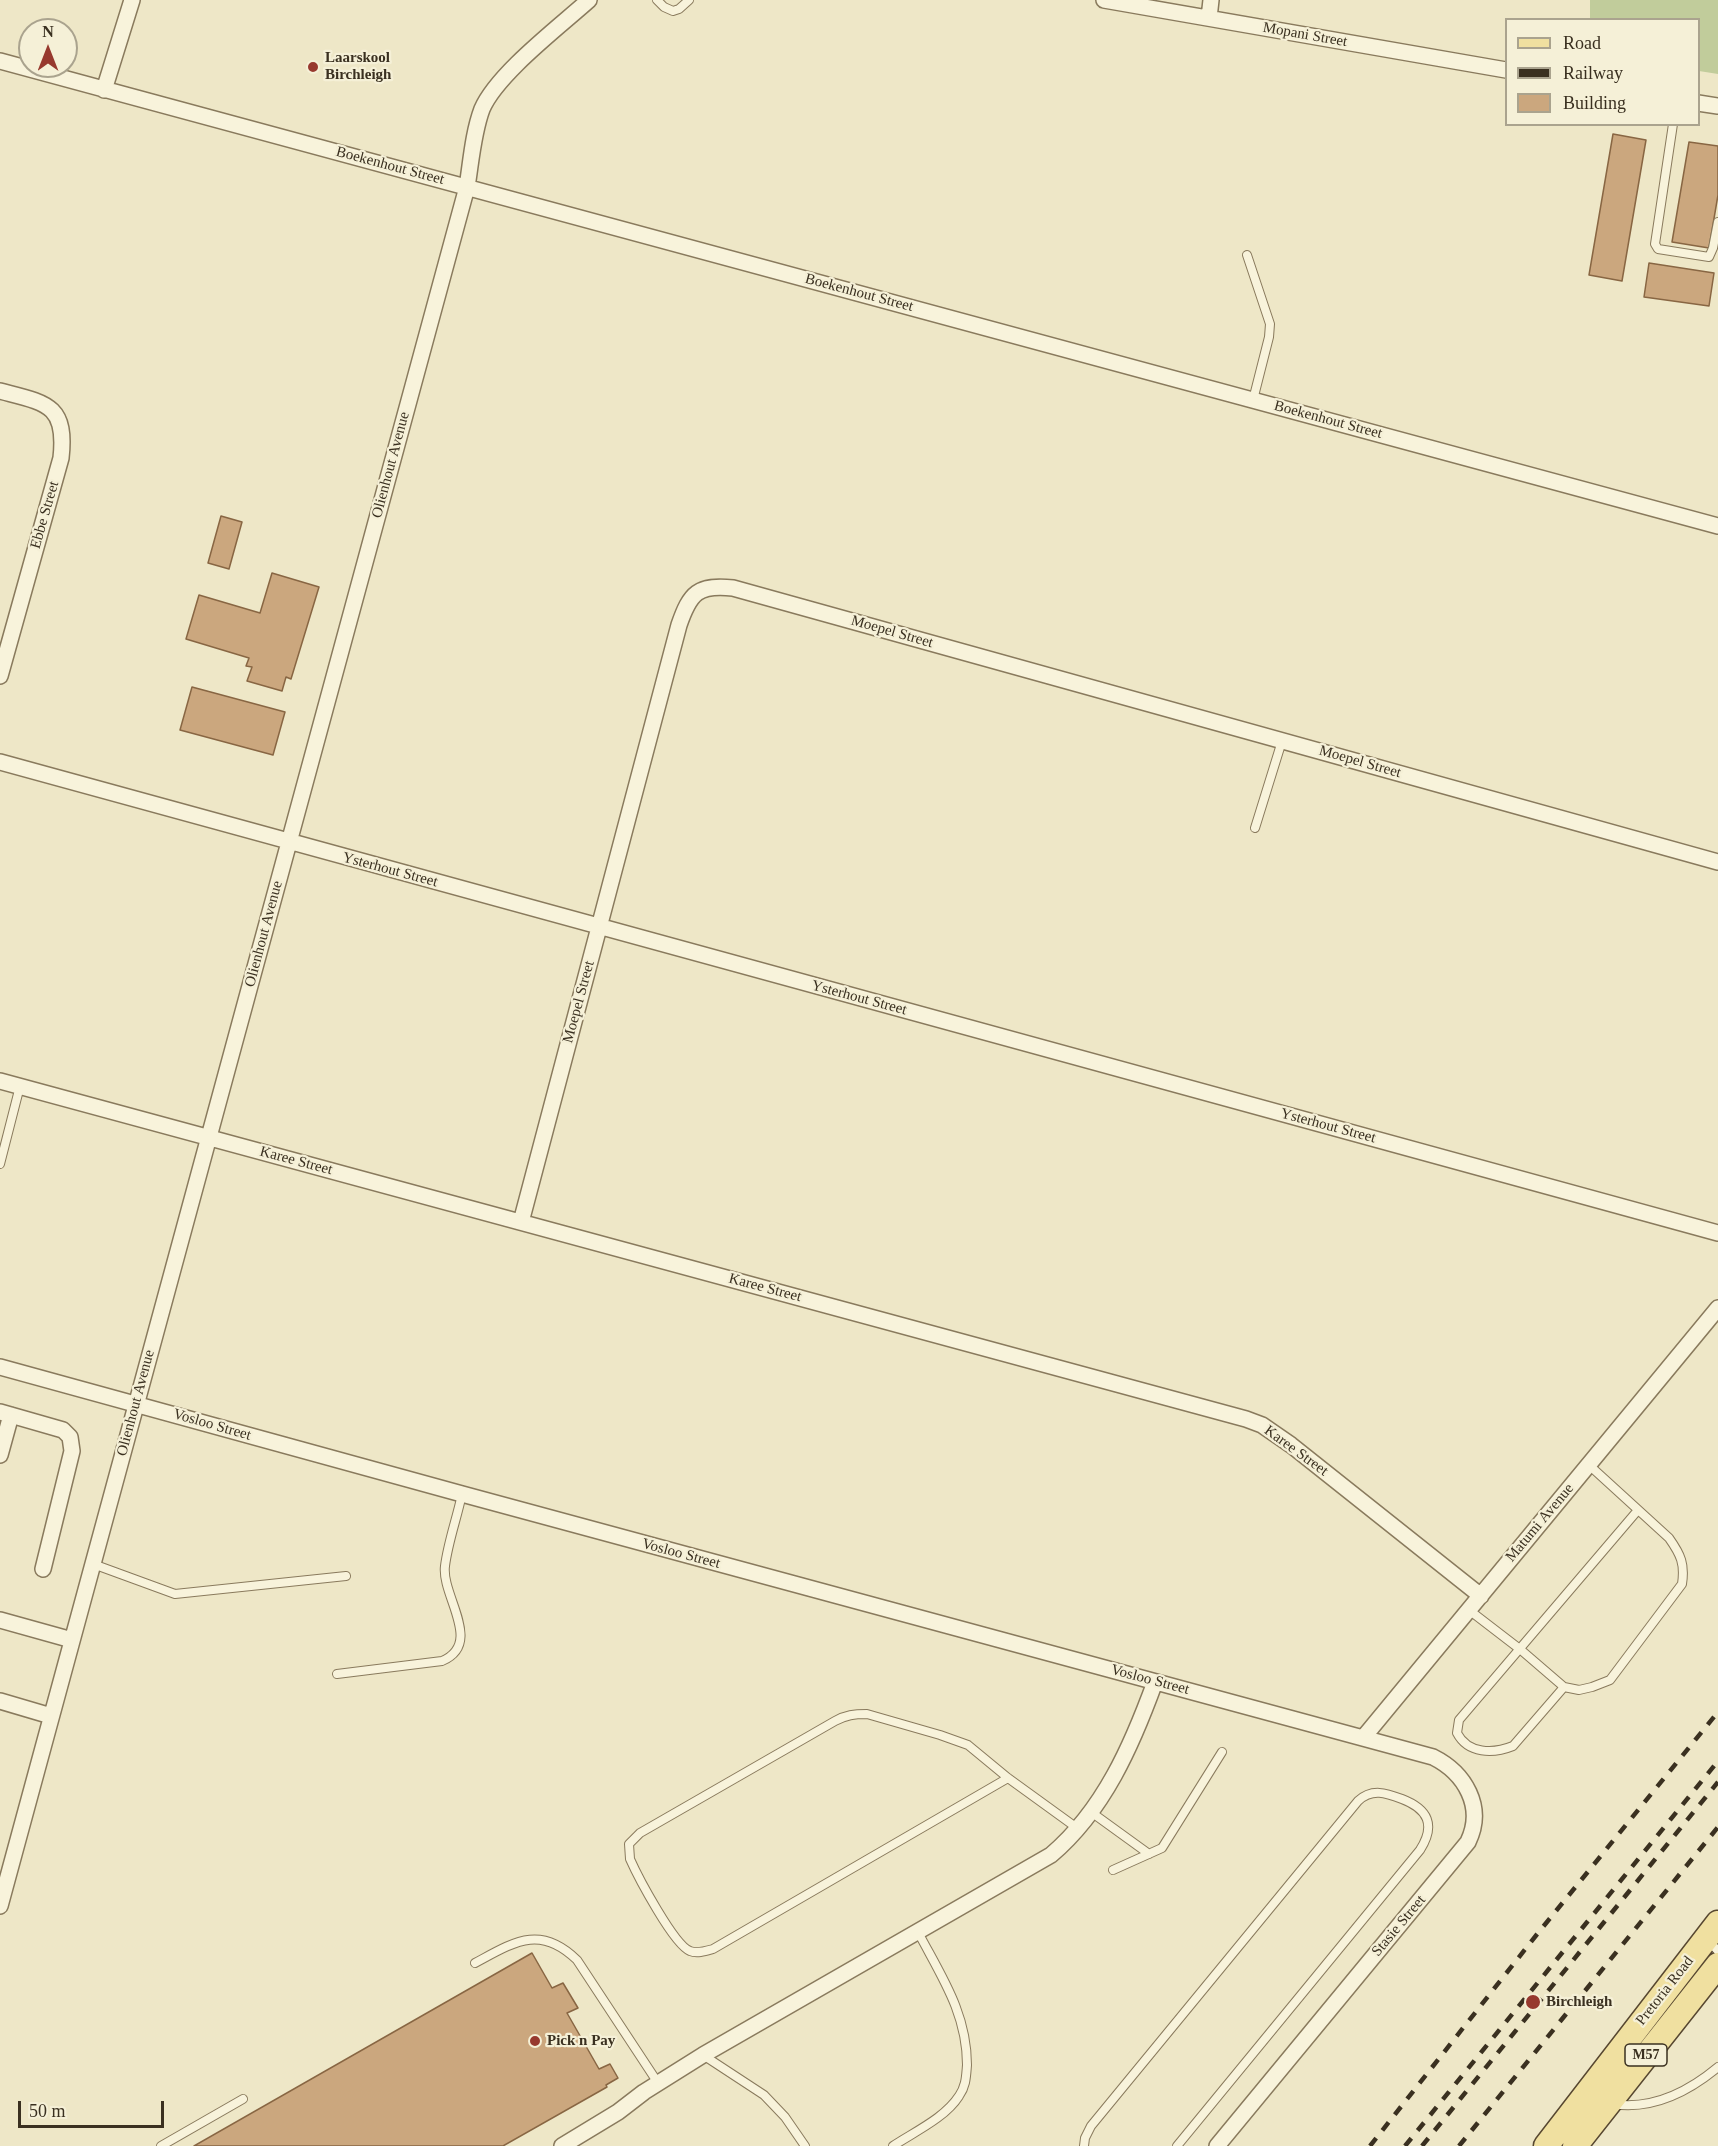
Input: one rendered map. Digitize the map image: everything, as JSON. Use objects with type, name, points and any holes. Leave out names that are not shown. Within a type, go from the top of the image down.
[{"type":"main road","name":"Pretoria Road","points":[[1546,2146],[1714,1937]]},
{"type":"main road","name":"Pretoria Road","points":[[1575,2146],[1608,2104],[1709,1987],[1718,1965]]},
{"type":"street","points":[[104,90],[132,0]]},
{"type":"street","name":"Olienhout Avenue","points":[[0,1906],[467,187],[482,109],[493,90],[520,62],[589,0]]},
{"type":"street","name":"Mopani Street","points":[[1104,0],[1505,70]]},
{"type":"street","points":[[1209,18],[1211,0]]},
{"type":"street","name":"Boekenhout Street","points":[[0,61],[1718,526]]},
{"type":"street","points":[[1700,103],[1718,106]]},
{"type":"street","name":"Ebbe Street","points":[[0,392],[48,406],[59,417],[63,429],[61,458],[0,676]]},
{"type":"street","name":"Moepel Street","points":[[521,1222],[679,625],[693,595],[704,588],[733,588],[1718,862]]},
{"type":"street","name":"Ysterhout Street","points":[[0,762],[1718,1233]]},
{"type":"street","name":"Karee Street","points":[[0,1081],[1246,1419],[1262,1425],[1291,1445],[1481,1596]]},
{"type":"street","name":"Matumi Avenue","points":[[1363,1738],[1718,1308]]},
{"type":"street","name":"Vosloo Street","points":[[0,1366],[462,1494],[1363,1738]]},
{"type":"street","points":[[0,1455],[5,1414],[63,1430],[72,1443],[43,1569]]},
{"type":"street","points":[[0,1620],[72,1640]]},
{"type":"street","points":[[562,2146],[703,2055],[1042,1861],[1059,1848],[1091,1812],[1110,1782],[1138,1729],[1155,1682]]},
{"type":"street","points":[[0,1701],[51,1716]]},
{"type":"street","name":"Stasie Street","points":[[1217,2146],[1458,1855],[1473,1831],[1475,1821],[1472,1797],[1457,1774],[1446,1764],[1433,1757],[1363,1738]]},
{"type":"lane","points":[[657,0],[664,7],[673,11],[689,0]]},
{"type":"lane","points":[[1673,126],[1655,244],[1658,249],[1709,256],[1713,248],[1718,222]]},
{"type":"lane","points":[[1247,255],[1270,324],[1269,337],[1253,400]]},
{"type":"lane","points":[[1255,828],[1282,741]]},
{"type":"lane","points":[[0,1164],[20,1086]]},
{"type":"lane","points":[[1469,1610],[1564,1687],[1579,1690],[1592,1688],[1610,1680],[1682,1584],[1684,1569],[1679,1552],[1669,1538],[1589,1465]]},
{"type":"lane","points":[[337,1674],[442,1661],[457,1651],[460,1642],[459,1617],[447,1590],[445,1566],[462,1494]]},
{"type":"lane","points":[[1564,1687],[1513,1746],[1501,1751],[1472,1748],[1461,1741],[1456,1733],[1460,1720],[1638,1510]]},
{"type":"lane","points":[[93,1564],[176,1594],[346,1576]]},
{"type":"lane","points":[[1008,1778],[723,1943],[705,1951],[690,1951],[676,1940],[630,1859],[629,1844],[640,1833],[846,1715],[867,1714],[959,1741],[977,1751],[1008,1778],[1077,1828]]},
{"type":"lane","points":[[1113,1870],[1162,1848],[1222,1752]]},
{"type":"lane","points":[[1084,2146],[1091,2126],[1359,1801],[1364,1796],[1379,1792],[1416,1804],[1423,1810],[1428,1825],[1426,1841],[1420,1850],[1177,2146]]},
{"type":"lane","points":[[1091,1812],[1149,1854]]},
{"type":"lane","points":[[893,2146],[942,2115],[959,2098],[966,2082],[966,2039],[962,2020],[918,1932]]},
{"type":"lane","points":[[475,1963],[515,1941],[532,1938],[559,1944],[577,1960],[658,2083]]},
{"type":"lane","points":[[703,2055],[764,2095],[785,2117],[805,2146]]},
{"type":"lane","points":[[1608,2104],[1636,2105],[1664,2100],[1694,2085],[1718,2067]]},
{"type":"lane","points":[[161,2146],[243,2099]]},
{"type":"green space","points":[[1590,0],[1718,0],[1718,74],[1700,71],[1700,18],[1590,18]]},
{"type":"building","points":[[1613,134],[1646,140],[1622,281],[1589,275]]},
{"type":"building","points":[[1689,142],[1718,146],[1718,195],[1709,248],[1672,242]]},
{"type":"building","points":[[1649,263],[1714,273],[1709,306],[1644,297]]},
{"type":"building","points":[[221,516],[242,522],[229,569],[208,563]]},
{"type":"building","points":[[272,573],[319,587],[291,679],[286,677],[282,691],[247,681],[252,667],[246,666],[249,658],[186,639],[199,595],[260,613]]},
{"type":"building","points":[[192,687],[285,712],[273,755],[180,730]]},
{"type":"building","points":[[532,1953],[552,1988],[563,1983],[578,2008],[567,2013],[599,2069],[610,2064],[618,2078],[606,2085],[607,2087],[503,2146],[194,2146]]},
{"type":"railway","points":[[1370,2146],[1538,1933],[1718,1712]]},
{"type":"railway","points":[[1405,2146],[1718,1761]]},
{"type":"railway","points":[[1422,2146],[1718,1782]]},
{"type":"railway","points":[[1459,2146],[1718,1827]]},
{"type":"place","name":"Laarskool Birchleigh","points":[[313,67]]},
{"type":"place","name":"Birchleigh","points":[[1533,2002]]},
{"type":"place","name":"Pick n Pay","points":[[535,2041]]}]
